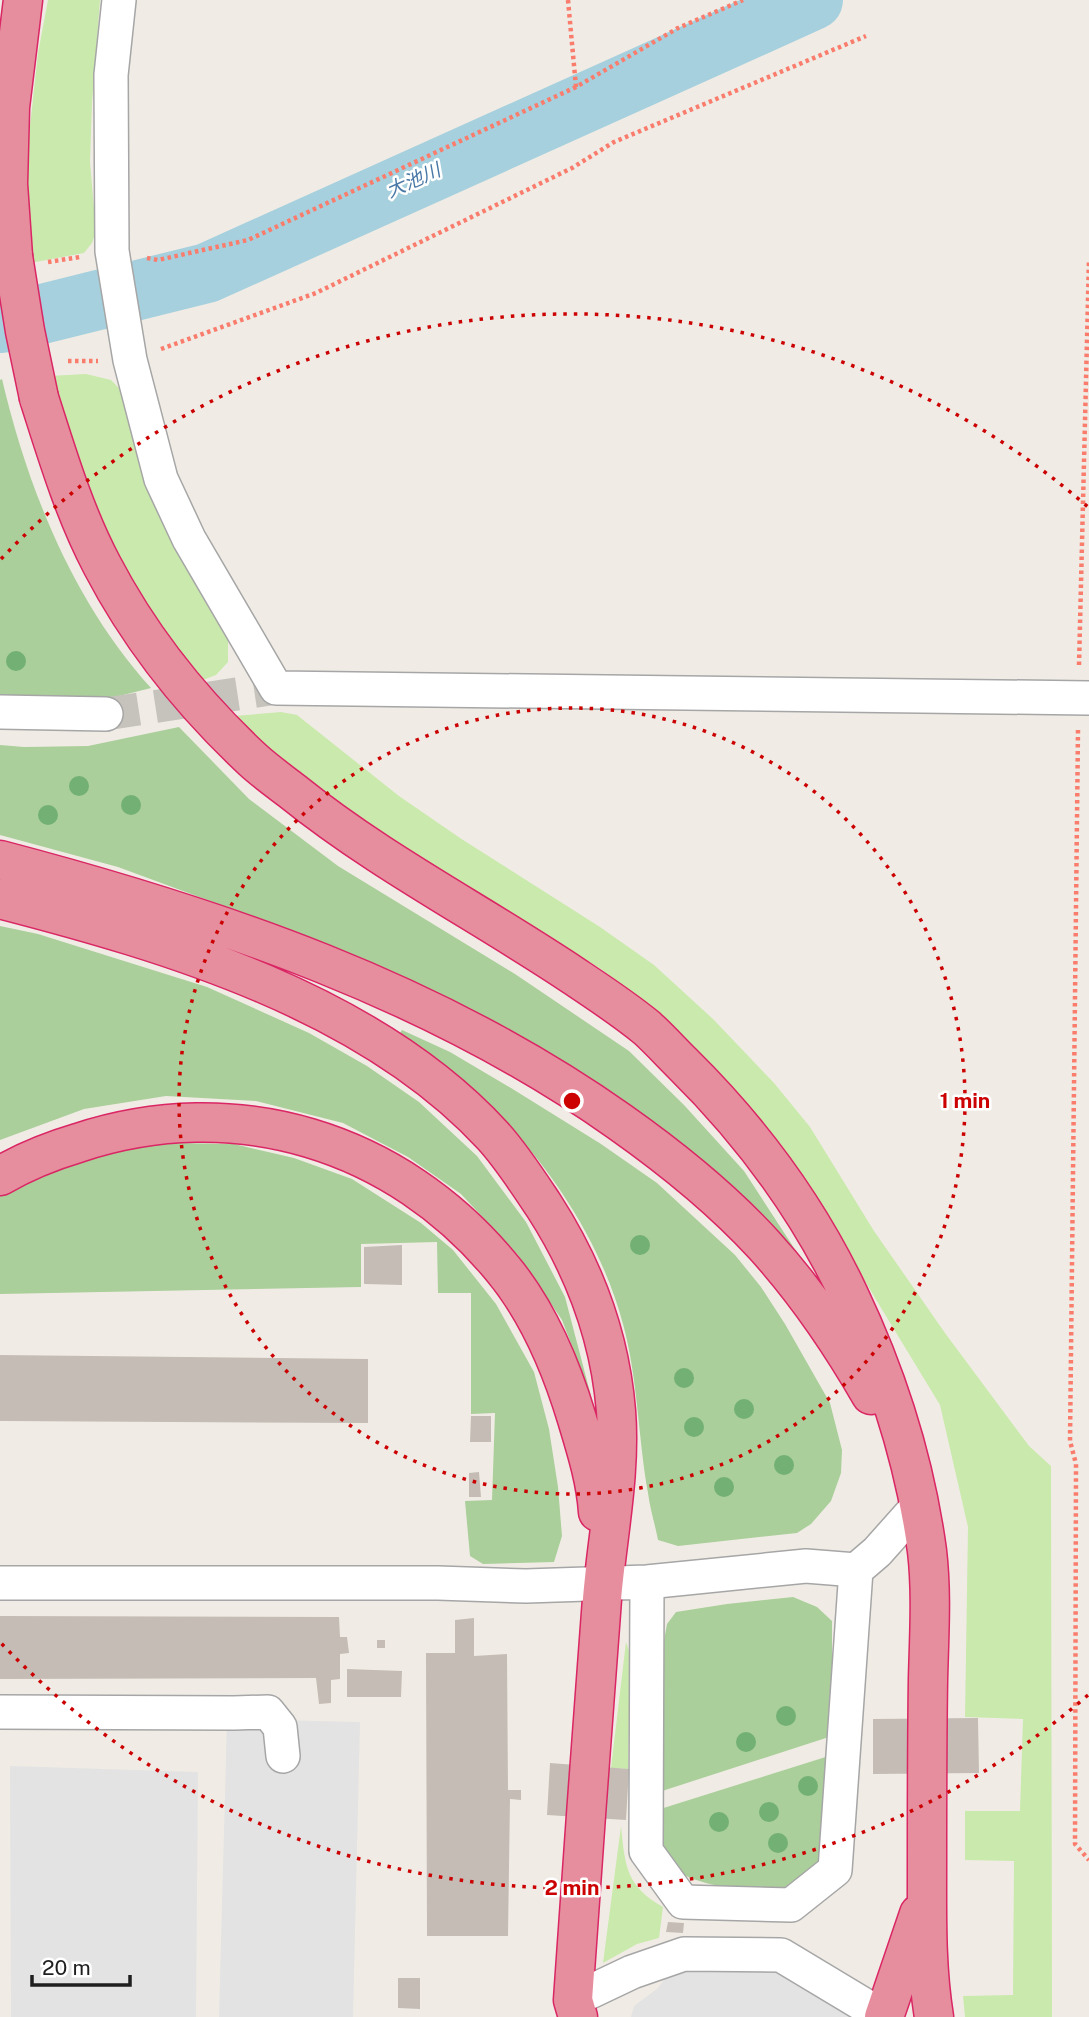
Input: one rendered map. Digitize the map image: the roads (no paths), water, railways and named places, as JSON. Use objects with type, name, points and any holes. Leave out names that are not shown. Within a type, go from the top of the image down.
[{"type":"highway","points":[[23,0],[10,107],[8,184],[25,260],[25,331],[39,398],[65,480],[100,563],[142,634],[191,696],[254,761],[324,818],[399,869],[578,978],[646,1027],[714,1095],[772,1164],[824,1247],[849,1295],[890,1396],[905,1446],[927,1553],[927,1889],[929,1983],[934,2017]]},
{"type":"highway","points":[[0,860],[161,906],[246,934],[424,1008],[504,1049],[586,1098],[663,1152],[718,1199],[764,1246],[807,1299],[840,1345],[887,1422],[918,1506]]},
{"type":"highway","points":[[0,899],[116,930],[242,975],[310,1004],[368,1036],[418,1068],[459,1102],[495,1138],[557,1226],[581,1274],[599,1321],[610,1367],[616,1413],[614,1491],[604,1584],[573,2011]]},
{"type":"highway","points":[[0,1176],[58,1149],[107,1133],[158,1124],[209,1122],[258,1125],[307,1136],[352,1153],[437,1203],[472,1234],[504,1270],[531,1311],[553,1352],[569,1393],[597,1493],[604,1584]]},
{"type":"highway","points":[[884,2017],[927,1889]]},
{"type":"street","points":[[119,0],[111,75],[112,251],[130,360],[161,479],[189,539],[275,688],[1084,698]]},
{"type":"street","points":[[0,712],[106,713]]},
{"type":"street","points":[[0,1583],[438,1583],[526,1586],[647,1582],[806,1566],[856,1570],[877,1552],[918,1506]]},
{"type":"street","points":[[647,1582],[646,1851],[683,1902],[791,1905],[835,1870],[856,1570]]},
{"type":"street","points":[[0,1712],[268,1712],[280,1727],[283,1756]]},
{"type":"street","points":[[573,2011],[632,1972],[684,1954],[781,1955],[884,2017]]},
{"type":"waterway","name":"大池川","points":[[0,323],[207,273],[813,0]]},
{"type":"tunnel","points":[[106,714],[276,688]]}]
